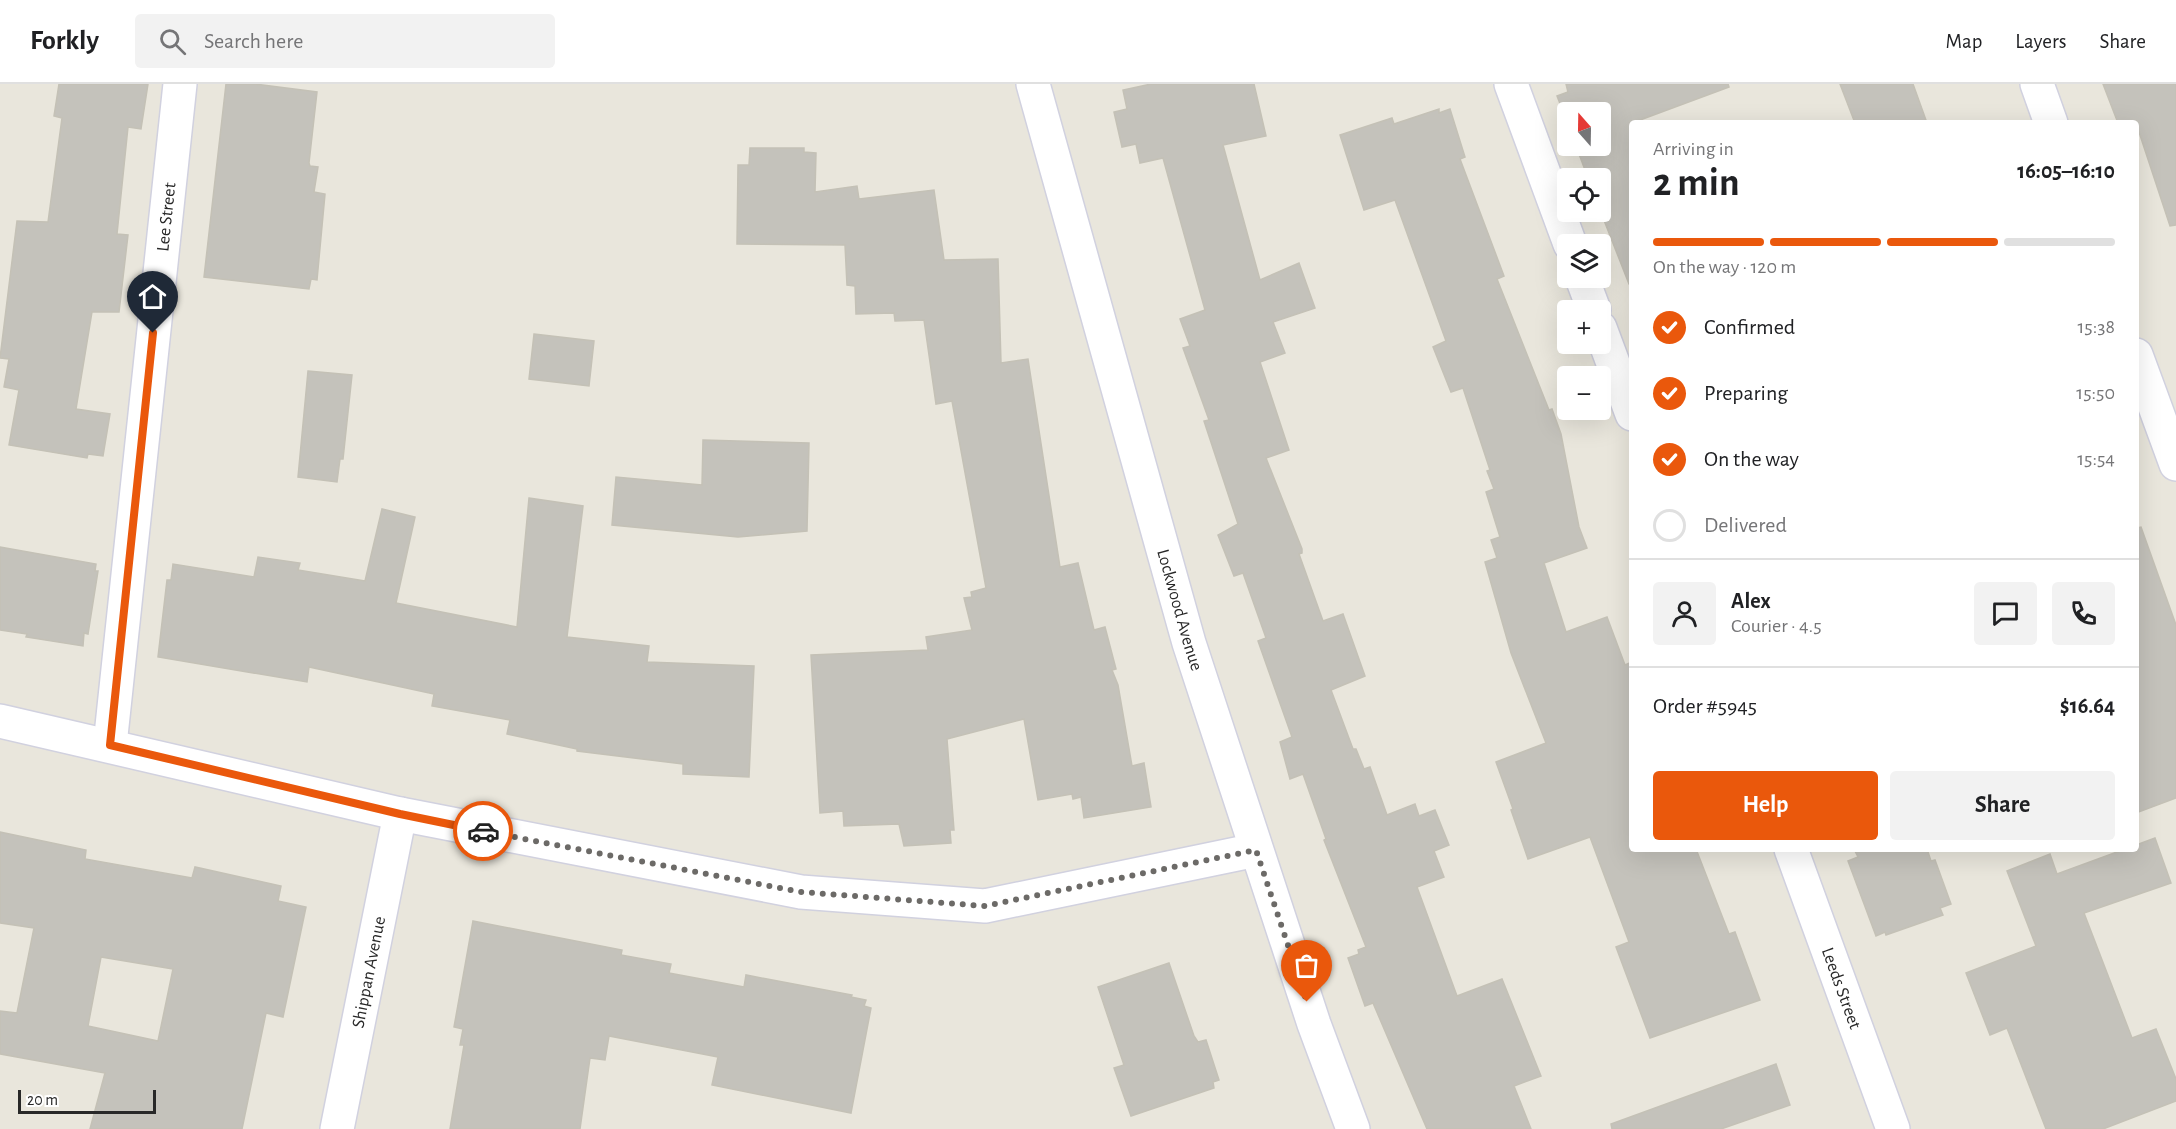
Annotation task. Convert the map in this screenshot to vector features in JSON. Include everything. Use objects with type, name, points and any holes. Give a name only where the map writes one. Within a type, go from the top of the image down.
[{"type":"street","name":"Lee Street","points":[[110,745],[180,84]]},
{"type":"street","name":"Lockwood Avenue","points":[[1033,84],[1190,643],[1314,1024],[1353,1129]]},
{"type":"street","points":[[1511,84],[1566,234]]},
{"type":"street","points":[[2037,84],[2050,120]]},
{"type":"street","points":[[1610,354],[1629,406]]},
{"type":"street","points":[[2139,363],[2176,464]]},
{"type":"street","points":[[0,721],[400,814],[801,892],[985,906],[1256,850]]},
{"type":"street","name":"Shippan Avenue","points":[[337,1129],[400,814]]},
{"type":"street","name":"Leeds Street","points":[[1792,852],[1893,1129]]},
{"type":"building","points":[[59,84],[148,84],[141,129],[128,127],[117,234],[128,235],[119,312],[92,312],[76,409],[110,414],[103,456],[88,454],[87,458],[9,445],[19,390],[4,387],[9,359],[0,358],[17,221],[48,222],[62,118],[54,116]]},
{"type":"building","points":[[226,84],[255,84],[317,92],[309,163],[310,166],[318,167],[314,192],[325,194],[317,280],[311,279],[309,289],[204,277]]},
{"type":"building","points":[[1151,84],[1254,84],[1266,136],[1223,145],[1260,280],[1299,263],[1315,308],[1273,322],[1285,353],[1260,362],[1289,450],[1266,458],[1302,549],[1302,553],[1299,554],[1323,621],[1343,614],[1365,676],[1331,690],[1353,749],[1356,749],[1364,769],[1370,767],[1387,815],[1415,804],[1419,816],[1435,810],[1449,845],[1434,851],[1444,877],[1417,887],[1457,996],[1502,979],[1541,1076],[1514,1086],[1531,1129],[1427,1129],[1373,1003],[1365,1006],[1348,958],[1359,954],[1358,950],[1366,947],[1324,840],[1326,839],[1303,774],[1290,779],[1280,742],[1292,737],[1258,641],[1266,638],[1243,573],[1234,576],[1218,535],[1238,524],[1204,421],[1209,420],[1183,348],[1190,346],[1180,319],[1205,310],[1163,158],[1140,163],[1136,144],[1122,147],[1114,112],[1127,109],[1123,90]]},
{"type":"building","points":[[1566,84],[1728,84],[1729,87],[1640,120],[1629,120],[1629,284],[1605,222],[1611,222],[1611,168],[1584,168],[1580,156],[1611,156],[1611,102],[1559,102],[1557,96],[1568,92]]},
{"type":"building","points":[[1840,84],[1913,84],[1926,120],[1854,120]]},
{"type":"building","points":[[2103,84],[2176,84],[2176,225],[2170,226],[2139,132],[2139,120],[2117,120]]},
{"type":"building","points":[[1439,109],[1439,113],[1450,109],[1465,157],[1460,159],[1504,276],[1497,279],[1549,410],[1552,409],[1561,434],[1579,527],[1587,548],[1544,563],[1566,632],[1607,617],[1625,665],[1629,663],[1629,852],[1697,852],[1729,934],[1735,932],[1760,1000],[1650,1038],[1616,947],[1629,942],[1590,837],[1528,859],[1496,762],[1546,743],[1511,653],[1485,562],[1497,558],[1491,540],[1500,537],[1486,492],[1494,489],[1487,471],[1490,470],[1463,388],[1451,392],[1433,347],[1446,341],[1395,200],[1364,210],[1340,135],[1392,118],[1394,124]]},
{"type":"building","points":[[750,148],[804,148],[804,152],[816,153],[815,192],[857,186],[859,199],[934,190],[944,260],[998,259],[1001,363],[1028,359],[1060,567],[1078,563],[1094,630],[1105,627],[1116,669],[1112,670],[1118,685],[1132,766],[1144,763],[1151,807],[1084,818],[1081,797],[1073,799],[1072,794],[1038,800],[1024,719],[947,739],[954,830],[950,830],[951,843],[904,846],[899,824],[844,826],[843,811],[820,813],[811,655],[928,650],[926,637],[972,630],[964,598],[972,597],[971,592],[986,588],[952,401],[936,404],[924,320],[895,321],[894,313],[856,314],[855,286],[847,285],[845,245],[737,244],[738,165],[749,165]]},
{"type":"building","points":[[534,334],[594,341],[589,386],[529,379]]},
{"type":"building","points":[[308,371],[352,375],[343,459],[340,459],[337,482],[298,477]]},
{"type":"building","points":[[703,440],[809,443],[807,531],[738,537],[612,525],[616,477],[702,485]]},
{"type":"building","points":[[529,498],[583,506],[567,637],[649,646],[647,662],[754,666],[749,777],[683,774],[683,764],[577,751],[577,749],[507,734],[510,720],[432,706],[434,694],[309,667],[307,682],[158,657],[167,580],[171,580],[173,564],[254,577],[258,557],[300,563],[298,570],[365,581],[382,509],[415,517],[396,603],[517,627]]},
{"type":"building","points":[[2139,527],[2141,527],[2176,625],[2176,798],[2139,812]]},
{"type":"building","points":[[0,547],[96,564],[95,571],[98,571],[88,634],[84,633],[83,646],[26,637],[27,634],[0,630]]},
{"type":"building","points":[[0,832],[86,850],[85,859],[192,878],[195,867],[281,886],[278,901],[306,907],[283,1017],[266,1013],[242,1129],[90,1129],[105,1073],[0,1054],[0,1011],[17,1013],[34,928],[0,923]],"holes":[[[101,957],[173,969],[158,1041],[88,1026]]]},
{"type":"building","points":[[2155,838],[2171,883],[2084,913],[2132,1038],[2156,1029],[2176,1079],[2176,1101],[2103,1129],[2046,1129],[2007,1028],[1990,1035],[1966,973],[2036,946],[2007,871],[2050,854],[2057,874],[2117,852],[2139,852],[2139,844]]},
{"type":"building","points":[[1856,852],[1928,852],[1931,861],[1935,860],[1951,904],[1940,908],[1943,915],[1886,935],[1885,932],[1876,936],[1848,861],[1858,857]]},
{"type":"building","points":[[473,921],[622,950],[621,955],[671,964],[669,973],[744,987],[746,975],[852,995],[851,997],[866,1000],[864,1006],[871,1008],[851,1113],[712,1085],[718,1057],[609,1036],[605,1060],[590,1058],[580,1129],[450,1129],[464,1045],[460,1045],[463,1029],[454,1027]]},
{"type":"building","points":[[1169,963],[1194,1036],[1198,1042],[1206,1040],[1219,1080],[1213,1082],[1214,1088],[1131,1116],[1114,1068],[1124,1065],[1098,987]]},
{"type":"building","points":[[1776,1064],[1790,1105],[1721,1129],[1612,1129],[1611,1124]]},
{"type":"way so far","points":[[483,831],[801,892],[985,906],[1256,850],[1307,1002]]},
{"type":"route","points":[[153,333],[110,745],[400,814],[483,831]]}]
